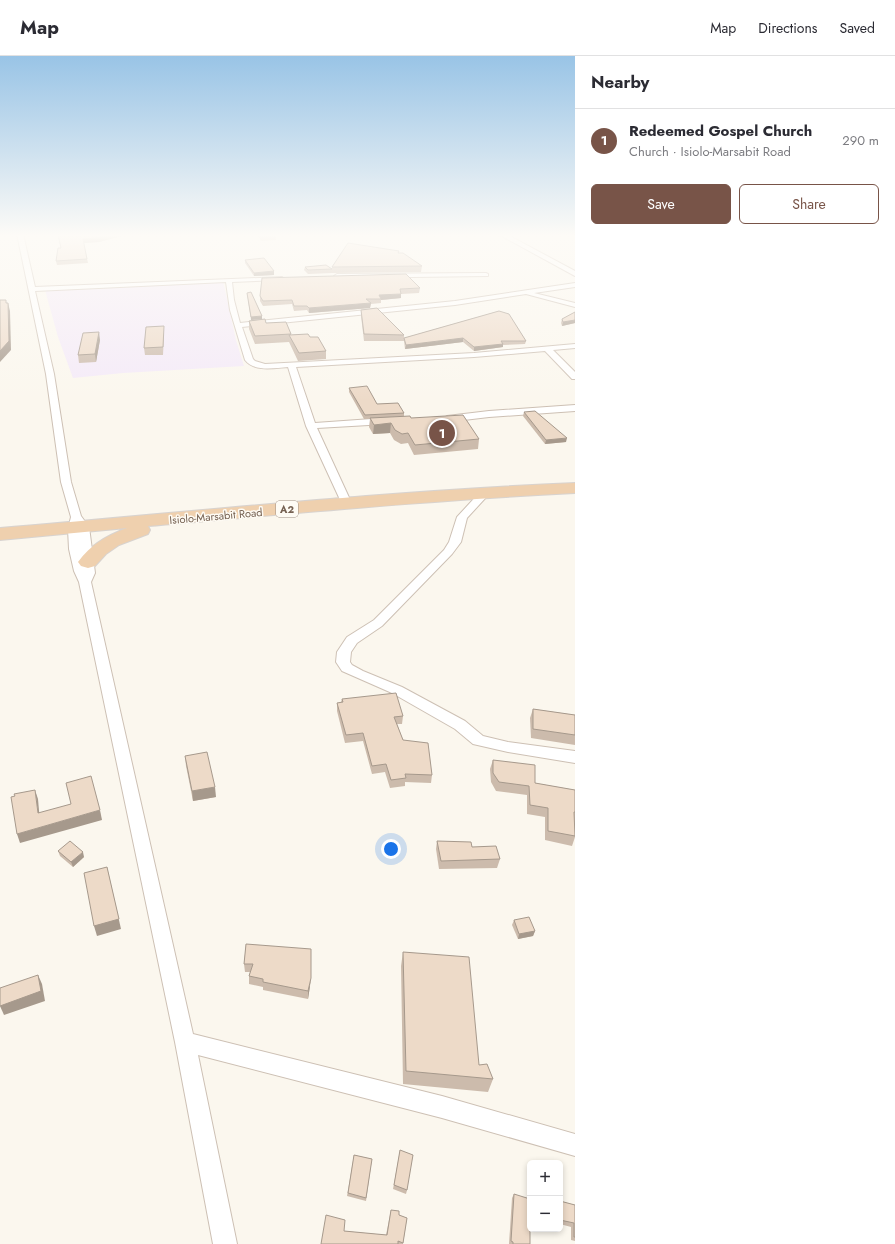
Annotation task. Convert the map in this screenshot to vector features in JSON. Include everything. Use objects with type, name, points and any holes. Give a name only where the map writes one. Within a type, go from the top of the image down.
[{"type":"highway","name":"Isiolo-Marsabit Road","points":[[0,534],[78,524],[176,519],[485,492],[575,488]]},
{"type":"highway","points":[[88,562],[100,549],[118,537],[176,519]]},
{"type":"street","points":[[31,289],[50,374],[66,482],[88,562],[89,573],[85,582]]},
{"type":"street","points":[[230,289],[238,325],[249,360],[252,363],[265,366],[575,346]]},
{"type":"street","points":[[238,325],[333,317],[455,303],[547,289]]},
{"type":"street","points":[[524,293],[575,305]]},
{"type":"street","points":[[547,349],[575,377]]},
{"type":"street","points":[[291,365],[312,426],[348,504]]},
{"type":"street","points":[[441,419],[575,408]]},
{"type":"street","points":[[312,426],[397,421]]},
{"type":"street","points":[[485,492],[462,517],[455,542],[448,552],[378,623],[352,640],[344,652],[343,662],[347,668],[358,674],[397,690],[460,725],[478,740],[508,747],[575,757]]},
{"type":"street","points":[[78,524],[81,574],[85,582],[185,1042],[225,1244]]},
{"type":"street","points":[[185,1042],[442,1107],[575,1145]]},
{"type":"shaded area","points":[[225,289],[236,340],[244,366],[123,373],[73,378],[58,337],[45,290]]},
{"type":"building","points":[[261,289],[400,289],[401,294],[379,295],[381,299],[366,299],[371,303],[309,308],[307,306],[294,306],[292,300],[263,301],[260,296]]},
{"type":"building","points":[[251,292],[262,316],[251,317],[247,293]]},
{"type":"building","points":[[0,300],[6,300],[6,303],[8,303],[9,341],[0,351]]},
{"type":"building","points":[[377,308],[404,335],[364,334],[361,310]]},
{"type":"building","points":[[499,311],[509,314],[526,341],[501,341],[503,344],[474,347],[463,338],[406,345],[404,338]]},
{"type":"building","points":[[575,312],[575,320],[563,322],[562,319]]},
{"type":"building","points":[[265,319],[266,323],[286,322],[291,334],[255,336],[249,321]]},
{"type":"building","points":[[164,326],[163,347],[144,348],[146,327]]},
{"type":"building","points":[[99,332],[95,354],[78,355],[83,333]]},
{"type":"building","points":[[308,334],[310,337],[318,337],[326,351],[299,353],[289,335]]},
{"type":"building","points":[[367,386],[377,404],[398,403],[404,413],[365,415],[349,388]]},
{"type":"building","points":[[535,411],[567,438],[546,440],[524,412]]},
{"type":"building","points":[[463,415],[479,439],[415,445],[408,433],[402,434],[395,430],[391,423],[374,425],[370,418],[410,416],[411,418]]},
{"type":"building","points":[[396,693],[403,716],[394,717],[403,740],[428,743],[432,775],[405,774],[406,778],[391,780],[386,764],[372,766],[363,733],[346,735],[337,703],[343,702],[342,699]]},
{"type":"building","points":[[533,709],[575,715],[575,735],[533,729]]},
{"type":"building","points":[[207,752],[215,787],[192,791],[185,756]]},
{"type":"building","points":[[493,760],[535,765],[535,783],[575,790],[575,836],[548,831],[548,808],[530,805],[529,786],[499,782],[493,773]]},
{"type":"building","points":[[91,776],[100,810],[17,834],[11,797],[15,796],[14,794],[35,790],[38,813],[71,804],[66,783]]},
{"type":"building","points":[[70,841],[83,852],[71,862],[58,851]]},
{"type":"building","points":[[437,841],[471,842],[472,847],[496,846],[500,859],[441,861]]},
{"type":"building","points":[[107,867],[119,919],[94,926],[84,873]]},
{"type":"building","points":[[529,917],[535,931],[519,934],[514,920]]},
{"type":"building","points":[[246,944],[311,949],[311,978],[308,991],[263,982],[263,979],[249,976],[253,964],[244,964]]},
{"type":"building","points":[[403,952],[469,957],[479,1065],[487,1064],[493,1079],[406,1071]]},
{"type":"building","points":[[38,975],[41,991],[0,1006],[0,988]]},
{"type":"building","points":[[400,1150],[413,1155],[407,1190],[394,1185]]},
{"type":"building","points":[[354,1155],[372,1159],[366,1198],[348,1193]]},
{"type":"building","points":[[514,1194],[527,1198],[527,1232],[530,1232],[530,1244],[513,1244],[511,1241]]},
{"type":"building","points":[[563,1202],[575,1205],[575,1237],[574,1223],[563,1221]]},
{"type":"building","points":[[391,1210],[399,1211],[399,1215],[407,1218],[403,1243],[398,1241],[398,1244],[321,1244],[326,1215],[345,1220],[344,1231],[387,1235]]},
{"type":"place","name":"Redeemed Gospel Church","points":[[442,433]]}]
